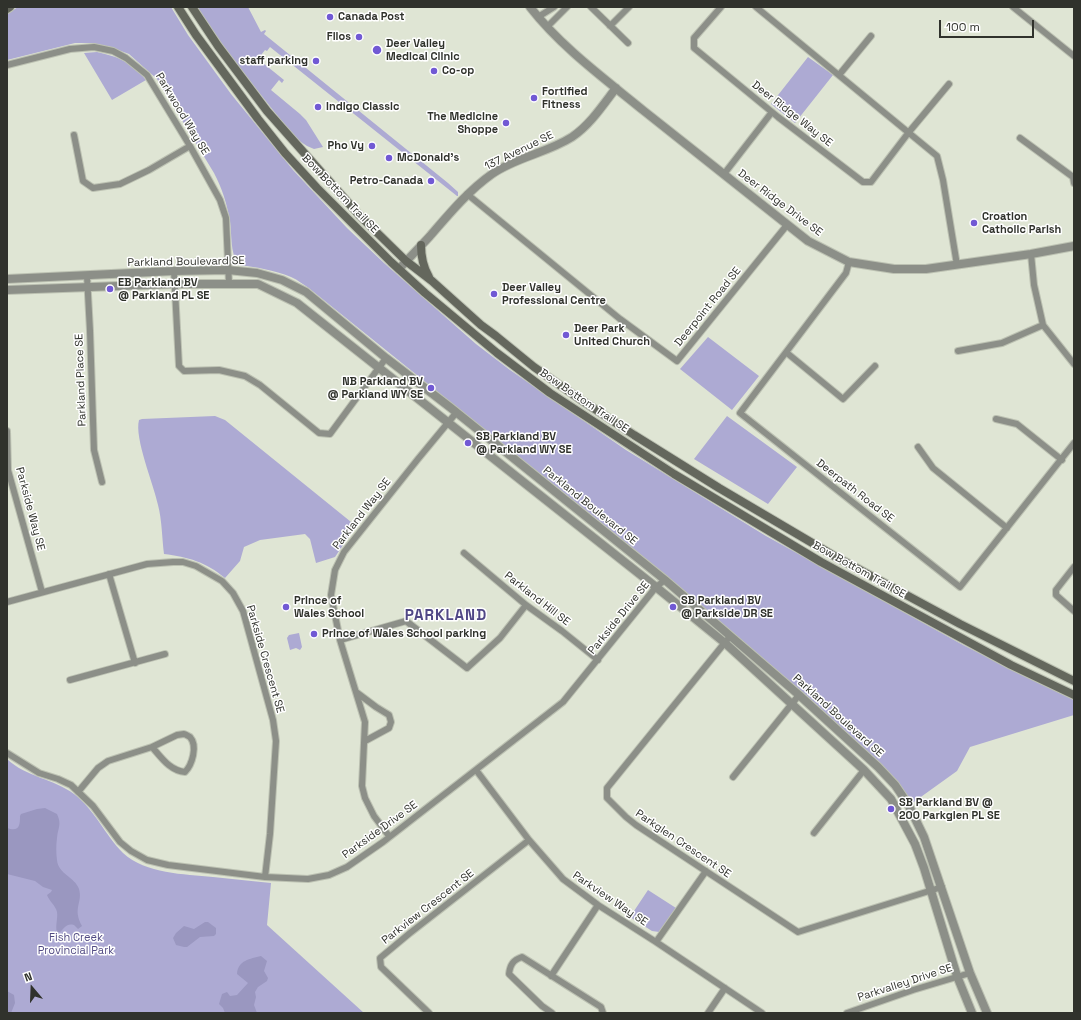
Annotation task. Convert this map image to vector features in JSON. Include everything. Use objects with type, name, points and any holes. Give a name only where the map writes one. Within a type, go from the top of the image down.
[{"type":"main road","name":"Bow Bottom Trail SE","points":[[178,7],[196,35],[285,153],[317,188],[399,269],[462,325],[550,393],[674,474],[821,562],[1011,665],[1074,695]]},
{"type":"main road","name":"Bow Bottom Trail SE","points":[[192,7],[218,46],[267,111],[360,216],[406,260],[481,325],[534,367],[588,404],[719,488],[836,557],[960,624],[1074,681]]},
{"type":"main road","points":[[421,245],[421,258],[423,266],[432,281]]},
{"type":"street","name":"Deer Ridge Drive SE","points":[[530,7],[574,53],[787,225],[808,241],[849,262],[894,269],[926,269],[1031,254],[1074,246]]},
{"type":"street","points":[[538,17],[554,7]]},
{"type":"street","points":[[548,27],[567,7]]},
{"type":"street","points":[[590,7],[628,43]]},
{"type":"street","points":[[610,26],[629,7]]},
{"type":"street","name":"Deer Ridge Way SE","points":[[721,7],[694,38],[694,48],[772,112],[863,182],[871,182],[909,132]]},
{"type":"street","points":[[756,7],[937,156],[943,180],[957,265]]},
{"type":"street","points":[[1013,7],[1074,56]]},
{"type":"street","points":[[839,76],[871,36]]},
{"type":"street","name":"Parkwood Way SE","points":[[7,64],[70,49],[94,47],[113,52],[126,58],[147,75],[190,146],[220,200],[226,218],[229,284]]},
{"type":"street","points":[[909,132],[949,84]]},
{"type":"street","name":"137 Avenue SE","points":[[399,269],[467,194],[494,173],[572,137],[588,123],[616,88]]},
{"type":"street","points":[[724,174],[772,112]]},
{"type":"street","points":[[74,135],[84,181],[93,188],[120,184],[149,170],[190,146]]},
{"type":"street","points":[[1020,138],[1073,177],[1074,183]]},
{"type":"street","name":"Deerpoint Road SE","points":[[467,194],[620,319],[677,361],[787,225]]},
{"type":"street","points":[[1031,254],[1034,286],[1043,325],[1074,364]]},
{"type":"street","name":"Deerpath Road SE","points":[[849,262],[846,273],[787,353],[740,413],[960,587],[1074,443]]},
{"type":"street","name":"Parkland Boulevard SE","points":[[7,279],[228,270],[257,273],[282,280],[306,292],[386,358],[665,580],[799,696],[878,767],[895,786],[908,804],[918,824],[930,852],[970,973],[987,1013]]},
{"type":"street","points":[[174,271],[178,366],[184,371],[219,370],[245,376],[260,385],[319,433],[330,434],[386,358]]},
{"type":"street","name":"Parkland Place SE","points":[[86,276],[90,331],[94,450],[102,482]]},
{"type":"street","name":"Parkland Boulevard SE","points":[[7,290],[174,284],[258,284],[298,302],[656,587],[724,643],[864,770],[891,800],[915,844],[957,976],[972,1013]]},
{"type":"street","points":[[958,351],[1002,343],[1043,325]]},
{"type":"street","points":[[787,353],[843,399],[876,366]]},
{"type":"street","name":"Parkland Way SE","points":[[389,836],[374,816],[365,798],[362,786],[365,722],[340,640],[331,595],[335,570],[351,542],[456,413]]},
{"type":"street","points":[[996,419],[1017,424],[1062,460]]},
{"type":"street","name":"Parkside Way SE","points":[[7,430],[8,470],[42,592]]},
{"type":"street","points":[[918,447],[933,468],[1007,528]]},
{"type":"street","name":"Parkland Hill SE","points":[[464,553],[598,660]]},
{"type":"street","name":"Parkside Crescent SE","points":[[7,602],[147,564],[163,562],[183,562],[207,571],[222,581],[233,593],[243,611],[273,720],[276,741],[270,834],[265,877]]},
{"type":"street","points":[[1074,567],[1056,590],[1056,595],[1074,611]]},
{"type":"street","points":[[109,574],[135,663]]},
{"type":"street","name":"Parkside Drive SE","points":[[7,753],[39,773],[71,785],[93,806],[120,842],[131,851],[147,860],[168,865],[265,877],[308,879],[329,875],[347,867],[389,836],[563,702],[656,587],[665,580]]},
{"type":"street","points":[[340,640],[406,621],[468,668],[500,638],[526,604]]},
{"type":"street","name":"Parkglen Crescent SE","points":[[730,636],[607,788],[607,798],[626,817],[706,872],[798,932],[942,887]]},
{"type":"street","points":[[70,680],[165,654]]},
{"type":"street","points":[[356,692],[376,707],[390,715],[391,722],[389,728],[365,741]]},
{"type":"street","points":[[733,777],[799,696]]},
{"type":"street","points":[[78,792],[98,768],[108,761],[152,747],[177,735],[184,734],[190,737],[193,743],[193,759],[190,767],[185,772],[178,772],[171,767],[152,747]]},
{"type":"street","name":"Parkview Way SE","points":[[476,770],[529,840],[562,879],[598,905],[762,1013]]},
{"type":"street","points":[[814,833],[864,770]]},
{"type":"street","name":"Parkview Crescent SE","points":[[429,1013],[380,967],[380,958],[529,840]]},
{"type":"street","points":[[656,942],[706,872]]},
{"type":"street","points":[[551,976],[598,905]]},
{"type":"street","points":[[552,1013],[542,1006],[509,974],[510,966],[516,959],[522,957],[601,1008],[603,1013]]},
{"type":"street","name":"Parkvalley Drive SE","points":[[847,1013],[970,973]]},
{"type":"street","points":[[708,1013],[725,988]]},
{"type":"green space","points":[[18,7],[171,7],[188,35],[231,94],[293,170],[347,228],[384,263],[476,344],[510,370],[626,450],[766,536],[963,645],[1074,700],[1074,715],[970,747],[957,771],[911,804],[881,768],[817,705],[674,582],[310,289],[291,277],[278,272],[238,265],[232,249],[230,221],[227,208],[222,190],[214,173],[157,79],[129,54],[110,47],[92,43],[75,43],[7,60],[7,14]]},
{"type":"green space","points":[[196,7],[248,7],[261,32],[265,30],[266,31],[264,34],[448,183],[458,192],[458,196],[270,47],[267,51],[265,50],[258,59],[284,80],[282,83],[279,80],[271,90],[306,120],[323,147],[314,149],[298,140],[230,56]]},
{"type":"green space","points":[[97,52],[124,61],[136,69],[146,80],[112,100],[84,53]]},
{"type":"green space","points":[[808,57],[833,75],[795,123],[771,104]]},
{"type":"green space","points":[[708,337],[759,376],[732,410],[680,369]]},
{"type":"green space","points":[[215,416],[225,420],[356,526],[335,557],[316,563],[310,539],[305,534],[260,540],[244,547],[240,561],[225,578],[204,564],[181,557],[164,554],[161,523],[156,496],[139,438],[139,420]]},
{"type":"green space","points":[[727,416],[797,467],[768,504],[694,459]]},
{"type":"green space","points":[[299,633],[302,647],[300,650],[296,648],[290,650],[287,638],[289,635]]},
{"type":"green space","name":"Fish Creek Provincial Park","points":[[7,759],[23,770],[58,785],[74,794],[88,807],[123,853],[132,860],[154,869],[178,874],[271,883],[267,925],[364,1013],[7,1013]]},
{"type":"green space","points":[[648,890],[676,908],[659,932],[652,931],[630,917]]},
{"type":"shaded area","points":[[45,808],[57,814],[59,821],[56,846],[58,865],[63,872],[74,881],[79,889],[80,898],[78,915],[82,926],[78,929],[74,925],[69,925],[60,932],[57,932],[57,912],[47,895],[52,890],[43,887],[35,881],[7,874],[7,828],[16,829],[18,827],[21,814]]},
{"type":"shaded area","points":[[205,922],[208,922],[216,928],[216,934],[214,936],[200,937],[187,947],[176,945],[173,938],[184,926],[194,929]]},
{"type":"shaded area","points":[[261,956],[267,961],[264,971],[268,978],[267,981],[258,987],[255,992],[256,997],[254,1005],[257,1013],[225,1013],[219,1004],[222,994],[227,992],[230,996],[237,995],[248,983],[237,974],[238,969],[245,961]]},
{"type":"shaded area","points":[[7,991],[14,995],[15,1003],[11,1013],[7,1013]]},
{"type":"place","name":"Canada Post","points":[[330,17]]},
{"type":"place","name":"Filos","points":[[359,37]]},
{"type":"place","name":"Deer Valley Medical Clinic","points":[[377,50]]},
{"type":"place","name":"staff parking","points":[[316,61]]},
{"type":"place","name":"Co-op","points":[[434,71]]},
{"type":"place","name":"Fortified Fitness","points":[[534,98]]},
{"type":"place","name":"Indigo Classic","points":[[318,107]]},
{"type":"place","name":"The Medicine Shoppe","points":[[506,123]]},
{"type":"place","name":"Pho Vy","points":[[372,146]]},
{"type":"place","name":"McDonald's","points":[[389,158]]},
{"type":"place","name":"Petro-Canada","points":[[431,181]]},
{"type":"place","name":"Croation Catholic Parish","points":[[974,223]]},
{"type":"place","name":"EB Parkland BV @ Parkland PL SE","points":[[110,289]]},
{"type":"place","name":"Deer Valley Professional Centre","points":[[494,294]]},
{"type":"place","name":"Deer Park United Church","points":[[566,335]]},
{"type":"place","name":"NB Parkland BV @ Parkland WY SE","points":[[431,388]]},
{"type":"place","name":"SB Parkland BV @ Parkland WY SE","points":[[468,443]]},
{"type":"place","name":"Prince of Wales School","points":[[286,607]]},
{"type":"place","name":"SB Parkland BV @ Parkside DR SE","points":[[673,607]]},
{"type":"place","name":"Prince of Wales School parking","points":[[314,634]]},
{"type":"place","name":"SB Parkland BV @ 200 Parkglen PL SE","points":[[891,809]]},
{"type":"district","name":"PARKLAND","points":[[446,616]]}]
